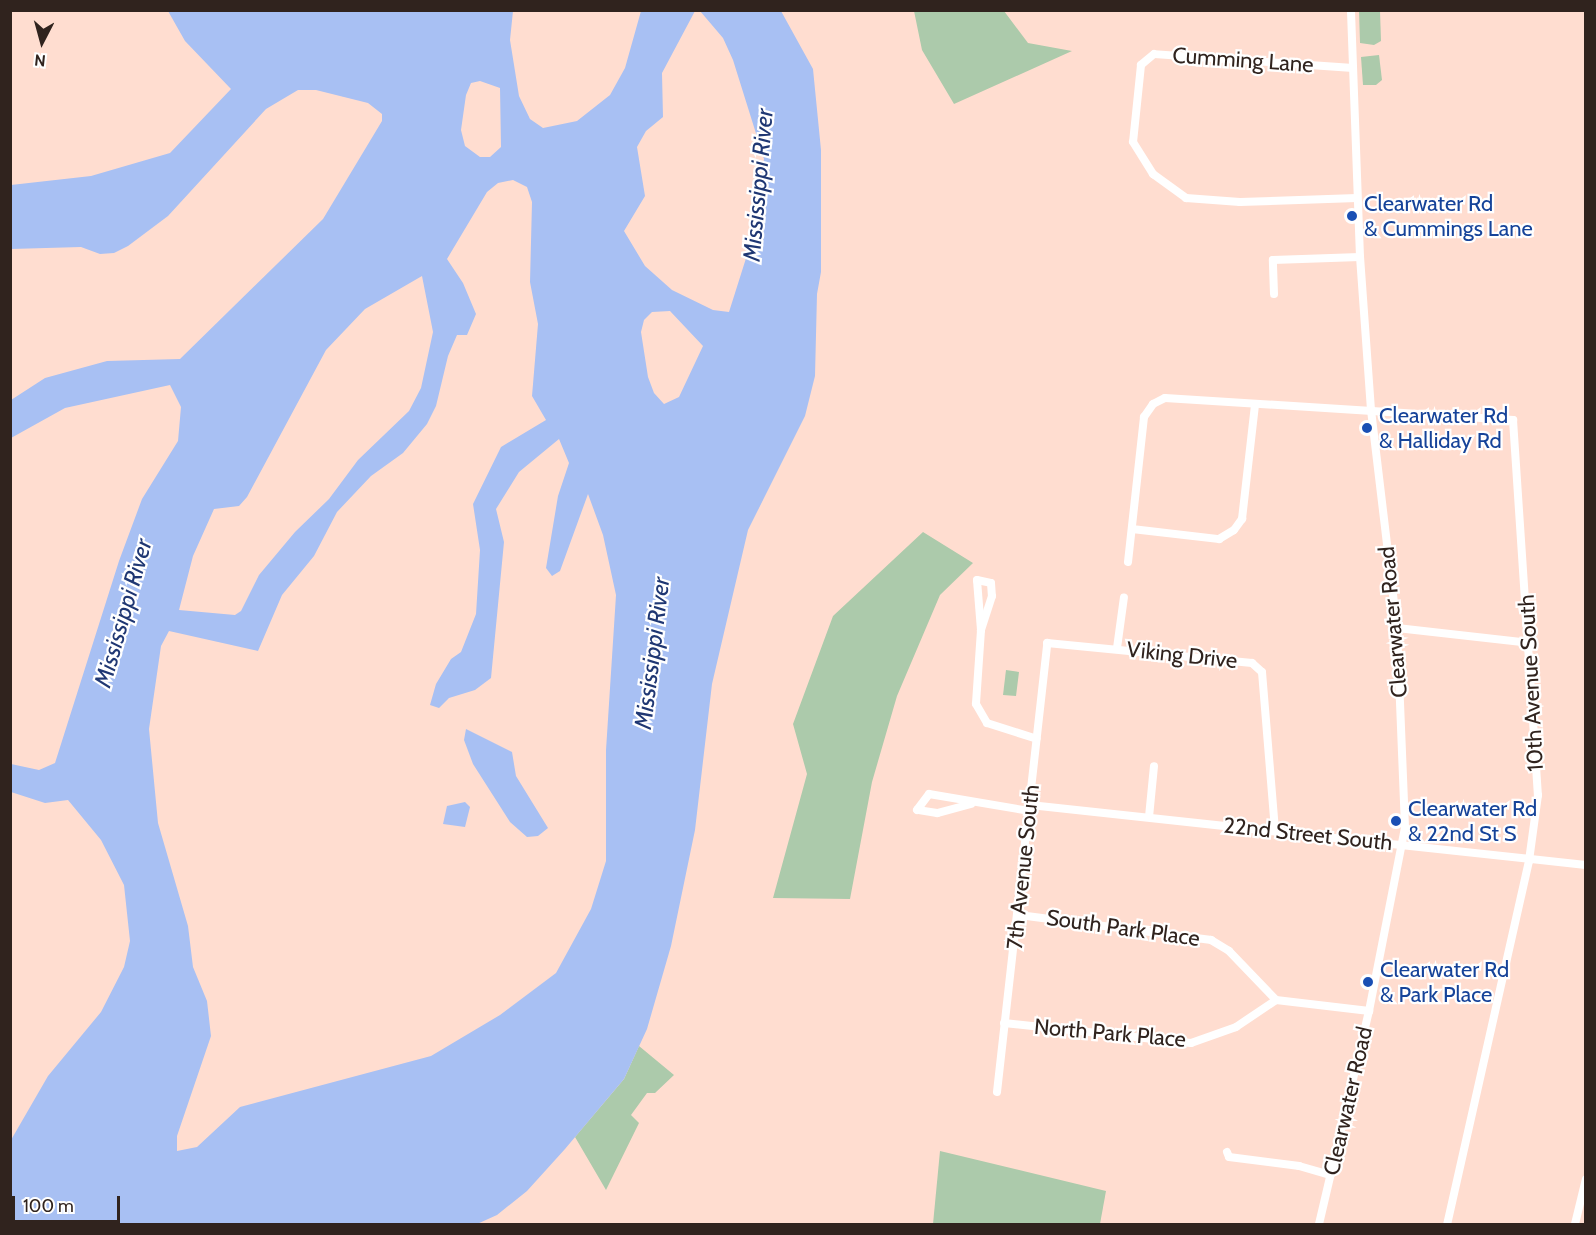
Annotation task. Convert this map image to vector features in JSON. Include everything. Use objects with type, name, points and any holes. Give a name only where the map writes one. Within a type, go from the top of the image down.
[{"type":"street","name":"Clearwater Road","points":[[1319,1224],[1369,1011],[1403,844],[1405,802],[1397,628],[1371,410],[1360,257],[1351,10]]},
{"type":"street","name":"Cumming Lane","points":[[1353,68],[1154,54],[1141,65],[1134,142],[1153,174],[1186,198],[1240,202],[1357,198]]},
{"type":"street","points":[[1275,294],[1273,260],[1360,257]]},
{"type":"street","points":[[1128,562],[1144,417],[1153,404],[1165,398],[1371,410]]},
{"type":"street","points":[[1132,530],[1220,539],[1234,530],[1242,519],[1255,405]]},
{"type":"street","name":"10th Avenue South","points":[[1371,410],[1513,420],[1530,643],[1538,795],[1529,861],[1447,1224]]},
{"type":"street","points":[[981,630],[992,596],[991,583],[977,580],[981,630],[976,704],[987,723],[1037,739]]},
{"type":"street","points":[[1117,648],[1124,597]]},
{"type":"street","points":[[1397,628],[1530,643]]},
{"type":"street","name":"Viking Drive","points":[[1047,643],[1117,648],[1252,663],[1262,672],[1275,830]]},
{"type":"street","name":"7th Avenue South","points":[[997,1092],[1019,915],[1047,643]]},
{"type":"street","points":[[1149,817],[1154,766]]},
{"type":"street","name":"22nd Street South","points":[[971,804],[937,813],[917,810],[929,794],[971,804],[1149,817],[1403,844],[1529,861],[1586,865]]},
{"type":"street","name":"South Park Place","points":[[1019,915],[1211,940],[1229,951],[1276,1000]]},
{"type":"street","points":[[1276,1000],[1369,1011]]},
{"type":"street","name":"North Park Place","points":[[1004,1023],[1191,1042],[1229,1030],[1276,1000]]},
{"type":"street","points":[[1227,1152],[1229,1157],[1299,1166],[1330,1175]]},
{"type":"street","points":[[1575,1224],[1585,1179]]},
{"type":"green space","points":[[914,11],[1004,11],[1028,43],[1072,51],[954,104],[922,50]]},
{"type":"green space","points":[[1359,11],[1380,11],[1381,41],[1374,45],[1360,43]]},
{"type":"green space","points":[[1379,55],[1382,80],[1376,85],[1363,85],[1361,57]]},
{"type":"green space","points":[[923,532],[973,563],[940,595],[897,696],[872,782],[850,899],[773,898],[807,774],[793,724],[833,616]]},
{"type":"green space","points":[[1006,670],[1019,672],[1016,696],[1003,695]]},
{"type":"green space","points":[[639,1046],[674,1075],[655,1093],[647,1093],[631,1115],[639,1123],[606,1190],[575,1137],[624,1079]]},
{"type":"green space","points":[[940,1151],[1106,1191],[1100,1224],[933,1224]]},
{"type":"water","name":"Mississippi River","points":[[168,11],[513,11],[510,40],[519,96],[530,119],[543,128],[577,121],[610,95],[625,68],[641,11],[695,11],[662,73],[663,117],[646,131],[637,147],[645,196],[624,231],[645,266],[672,290],[713,310],[729,312],[754,233],[764,159],[733,60],[723,38],[700,11],[781,11],[813,69],[821,150],[821,272],[817,294],[815,376],[805,416],[748,530],[712,684],[695,830],[671,946],[647,1029],[624,1079],[565,1149],[527,1191],[497,1215],[477,1224],[11,1224],[11,1140],[48,1076],[101,1012],[124,967],[130,941],[124,885],[101,840],[68,800],[45,803],[11,792],[11,764],[39,770],[55,763],[119,561],[142,499],[178,441],[181,407],[170,385],[65,408],[11,438],[11,400],[45,378],[107,361],[180,359],[323,219],[382,121],[382,114],[368,103],[316,90],[298,90],[266,109],[168,216],[128,246],[114,253],[100,254],[81,247],[11,249],[11,185],[91,176],[170,153],[231,89],[185,41]],"holes":[[[480,81],[500,88],[501,147],[490,157],[480,157],[465,146],[461,130],[466,95],[471,83]],[[513,180],[527,187],[532,202],[530,282],[538,324],[532,396],[546,420],[501,447],[473,504],[480,550],[476,614],[461,652],[451,659],[436,684],[430,705],[439,708],[449,698],[475,690],[491,678],[504,542],[496,509],[519,472],[559,439],[569,463],[558,496],[546,568],[552,576],[560,571],[588,494],[603,535],[616,595],[606,750],[606,861],[591,909],[556,973],[500,1015],[431,1056],[240,1107],[197,1147],[177,1151],[177,1136],[211,1036],[207,1001],[193,967],[188,926],[158,823],[149,729],[161,646],[169,631],[258,651],[282,595],[314,556],[337,512],[371,476],[403,453],[427,424],[436,406],[448,356],[457,335],[467,335],[476,314],[463,283],[447,259],[487,192],[498,183]],[[422,276],[433,332],[421,388],[409,411],[358,460],[329,499],[295,532],[259,575],[241,611],[235,615],[179,610],[193,556],[214,509],[239,506],[247,497],[326,350],[365,309]],[[670,311],[703,346],[679,397],[664,404],[654,393],[648,377],[641,332],[644,320],[652,312]]]},
{"type":"water","points":[[466,729],[512,752],[516,776],[548,828],[538,836],[527,837],[510,822],[473,764],[464,740]]},
{"type":"water","points":[[465,802],[470,807],[465,827],[443,824],[447,806]]},
{"type":"place","name":"Clearwater Rd & Cummings Lane","points":[[1352,216]]},
{"type":"place","name":"Clearwater Rd & Halliday Rd","points":[[1367,428]]},
{"type":"place","name":"Clearwater Rd & 22nd St S","points":[[1396,821]]},
{"type":"place","name":"Clearwater Rd & Park Place","points":[[1368,982]]}]
